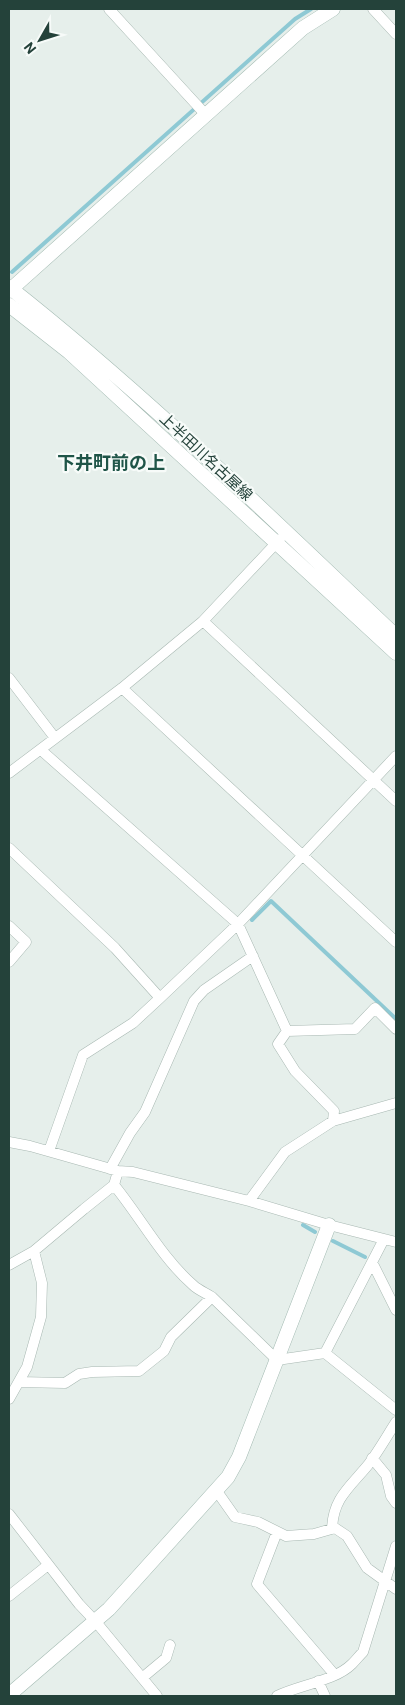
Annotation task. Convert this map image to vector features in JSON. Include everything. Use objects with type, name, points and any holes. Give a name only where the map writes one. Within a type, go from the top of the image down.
[{"type":"main road","points":[[9,289],[201,110],[303,28],[333,9]]},
{"type":"main road","name":"上半田川名古屋線","points":[[9,289],[99,360],[181,433],[396,636]]},
{"type":"main road","name":"上半田川名古屋線","points":[[9,305],[69,352],[396,652]]},
{"type":"main road","points":[[9,1695],[96,1622],[228,1477],[239,1457],[329,1226]]},
{"type":"street","points":[[109,9],[201,110]]},
{"type":"street","points":[[373,9],[396,34]]},
{"type":"street","points":[[9,773],[122,688],[203,621],[286,532]]},
{"type":"street","points":[[203,621],[396,801]]},
{"type":"street","points":[[9,678],[55,738]]},
{"type":"street","points":[[122,688],[396,942]]},
{"type":"street","points":[[41,750],[238,924],[287,1031]]},
{"type":"street","points":[[49,1151],[83,1055],[133,1022],[238,924],[396,756]]},
{"type":"street","points":[[9,848],[114,948],[160,998]]},
{"type":"street","points":[[9,926],[26,942],[9,962]]},
{"type":"street","points":[[253,956],[204,990],[194,1001],[145,1112],[130,1133],[114,1170],[114,1185],[171,1262],[194,1286],[212,1296],[276,1360],[325,1352],[396,1410]]},
{"type":"street","points":[[287,1031],[355,1029],[375,1008],[396,1029]]},
{"type":"street","points":[[287,1031],[278,1044],[295,1071],[334,1111],[333,1121]]},
{"type":"street","points":[[248,1201],[285,1152],[333,1121],[396,1103]]},
{"type":"street","points":[[9,1142],[49,1151],[114,1170],[133,1172],[248,1201],[329,1226],[396,1242]]},
{"type":"street","points":[[9,1265],[34,1252],[114,1185]]},
{"type":"street","points":[[325,1352],[384,1239]]},
{"type":"street","points":[[9,1399],[27,1367],[41,1317],[42,1284],[34,1252]]},
{"type":"street","points":[[372,1262],[396,1310]]},
{"type":"street","points":[[19,1382],[65,1383],[78,1374],[139,1371],[164,1351],[171,1337],[212,1296]]},
{"type":"street","points":[[332,1529],[332,1517],[336,1505],[372,1458],[396,1422]]},
{"type":"street","points":[[372,1458],[386,1475],[391,1496],[396,1503]]},
{"type":"street","points":[[216,1490],[235,1517],[258,1522],[286,1536],[314,1534],[335,1528],[346,1536],[367,1568],[396,1589]]},
{"type":"street","points":[[9,1514],[79,1604],[157,1696]]},
{"type":"street","points":[[277,1532],[257,1584],[334,1674]]},
{"type":"street","points":[[277,1696],[334,1674],[351,1665],[362,1652],[396,1546]]},
{"type":"street","points":[[9,1596],[48,1565]]},
{"type":"street","points":[[142,1678],[166,1658],[170,1644]]},
{"type":"street","points":[[318,1681],[325,1696]]},
{"type":"waterway","points":[[12,272],[295,19],[311,9]]},
{"type":"waterway","points":[[252,920],[271,901],[396,1019]]},
{"type":"waterway","points":[[303,1225],[315,1232]]},
{"type":"waterway","points":[[333,1241],[365,1257]]},
{"type":"district","name":"下井町前の上","points":[[111,463]]}]
